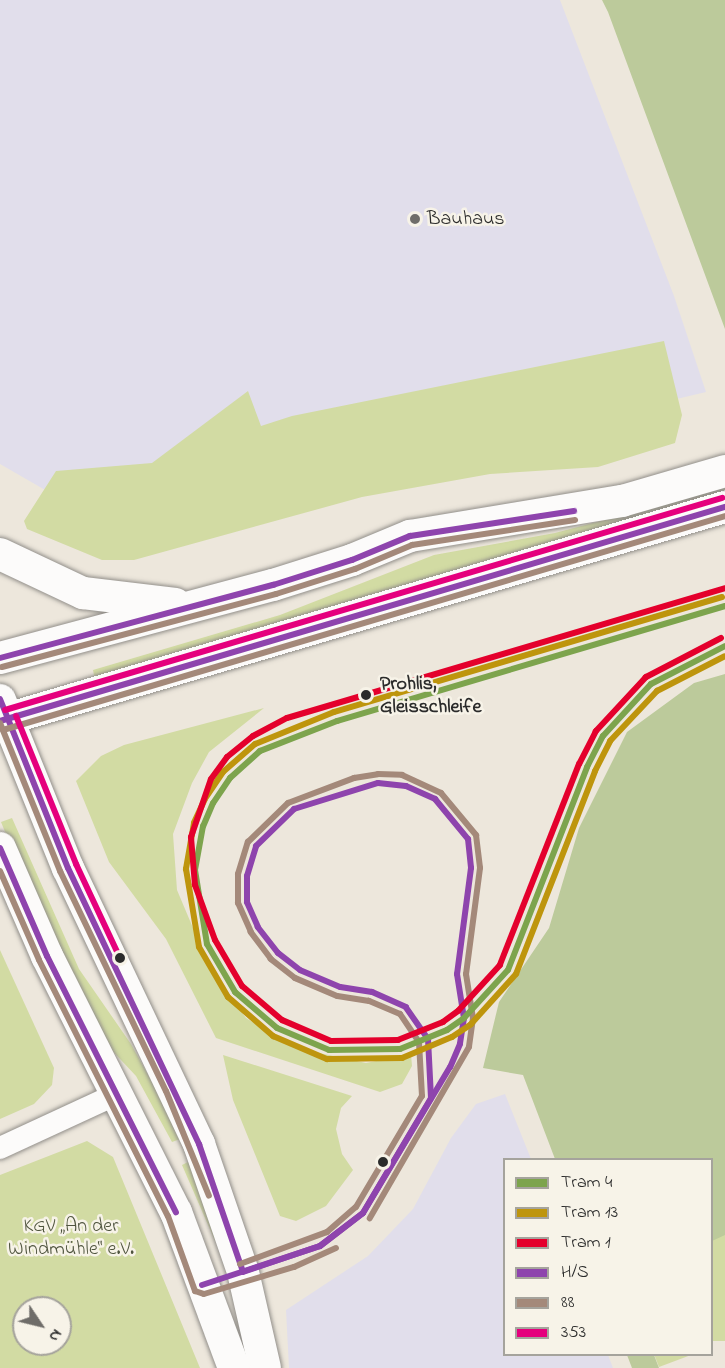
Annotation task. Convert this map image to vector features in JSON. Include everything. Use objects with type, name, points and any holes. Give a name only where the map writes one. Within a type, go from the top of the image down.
[{"type":"main road","points":[[0,658],[341,564],[410,536],[622,501],[725,471]]},
{"type":"main road","points":[[265,1368],[243,1272],[199,1144],[68,868],[3,713],[725,507]]},
{"type":"main road","points":[[0,554],[83,593],[188,606]]},
{"type":"main road","points":[[0,848],[47,956],[176,1212],[234,1368]]},
{"type":"street","points":[[0,1148],[117,1094]]},
{"type":"shaded area","points":[[0,0],[560,0],[674,296],[706,392],[259,498],[106,525],[0,464]]},
{"type":"shaded area","points":[[505,1094],[531,1158],[503,1158],[503,1356],[608,1356],[613,1368],[289,1368],[286,1310],[368,1256],[413,1209],[451,1138],[476,1104]]},
{"type":"green space","points":[[602,0],[725,0],[725,329],[608,12]]},
{"type":"green space","points":[[664,341],[682,415],[675,443],[598,467],[490,474],[362,497],[134,560],[102,560],[27,529],[24,521],[56,471],[152,463],[248,391],[261,426],[292,416]]},
{"type":"green space","points":[[725,488],[725,495],[95,680],[93,670],[280,615],[434,555],[555,533]]},
{"type":"green space","points":[[725,674],[725,1235],[713,1241],[713,1158],[555,1158],[523,1075],[483,1068],[499,1002],[549,928],[579,828],[627,732],[694,683]]},
{"type":"green space","points":[[264,708],[209,752],[192,783],[173,834],[177,890],[212,973],[246,1018],[285,1042],[319,1053],[366,1063],[411,1054],[412,1066],[402,1084],[380,1092],[216,1038],[166,939],[109,862],[76,781],[101,756],[124,745]]},
{"type":"green space","points":[[12,818],[79,969],[131,1044],[183,1138],[172,1142],[136,1076],[105,1043],[29,890],[1,822]]},
{"type":"green space","points":[[0,950],[54,1068],[52,1085],[34,1104],[0,1119]]},
{"type":"green space","points":[[223,1055],[352,1096],[341,1108],[336,1129],[342,1154],[353,1170],[326,1206],[296,1221],[280,1216],[233,1100]]},
{"type":"green space","name":"KGV „An der Windmühle“ e.V.","points":[[87,1141],[113,1157],[200,1368],[0,1368],[0,1175]]},
{"type":"green space","points":[[192,1160],[221,1239],[215,1241],[182,1165]]},
{"type":"green space","points":[[713,1235],[725,1235],[725,1341],[713,1341]]},
{"type":"green space","points":[[627,1356],[654,1356],[659,1368],[632,1368]]},
{"type":"green space","points":[[655,1356],[688,1356],[659,1367]]},
{"type":"tram line","name":"1","points":[[721,638],[646,677],[596,731],[579,764],[500,965],[458,1011],[443,1022],[398,1040],[331,1041],[282,1020],[242,986],[215,940],[195,885],[191,837],[211,779],[227,757],[253,736],[287,718],[725,588]]},
{"type":"tram line","name":"13","points":[[722,597],[334,712],[255,744],[223,772],[205,799],[194,823],[186,869],[199,947],[228,997],[273,1036],[327,1059],[402,1058],[452,1037],[471,1024],[516,974],[595,771],[610,741],[657,691],[725,656]]},
{"type":"tram line","name":"4","points":[[725,606],[337,721],[260,751],[230,778],[213,803],[203,826],[195,870],[207,944],[235,992],[277,1028],[329,1050],[400,1049],[447,1030],[464,1018],[508,970],[587,767],[603,736],[651,684],[725,646]]},
{"type":"transit line","name":"353","points":[[5,710],[722,498]]},
{"type":"transit line","name":"H/S","points":[[0,721],[725,507]]},
{"type":"transit line","name":"H/S","points":[[0,658],[273,585],[352,560],[410,536],[574,511]]},
{"type":"transit line","name":"88","points":[[3,730],[725,516]]},
{"type":"transit line","name":"88","points":[[2,667],[276,594],[355,569],[412,545],[575,520]]},
{"type":"transit line","name":"H/S","points":[[0,699],[68,868],[199,1144],[243,1272]]},
{"type":"transit line","name":"353","points":[[16,716],[76,864],[120,958]]},
{"type":"transit line","name":"88","points":[[0,723],[60,871],[166,1091],[209,1196]]},
{"type":"transit line","name":"88","points":[[240,1264],[327,1232],[356,1207],[422,1096],[419,1042],[400,1014],[369,1001],[337,996],[295,978],[271,959],[251,932],[238,903],[238,874],[248,842],[288,803],[354,778],[378,774],[402,775],[441,793],[476,835],[480,868],[466,974],[473,1018],[469,1047],[370,1218]]},
{"type":"transit line","name":"H/S","points":[[378,783],[406,786],[435,799],[468,839],[471,868],[457,974],[464,1018],[460,1044],[450,1067],[363,1213],[431,1098],[428,1039],[406,1007],[372,992],[340,987],[300,970],[278,953],[258,927],[247,902],[247,876],[256,846],[294,809],[378,783]]},
{"type":"transit line","name":"H/S","points":[[0,848],[47,956],[176,1212]]},
{"type":"transit line","name":"88","points":[[0,871],[39,960],[168,1216],[195,1291],[204,1294],[294,1267],[336,1248]]},
{"type":"transit line","name":"H/S","points":[[320,1246],[363,1213]]},
{"type":"transit line","name":"H/S","points":[[320,1246],[363,1213]]},
{"type":"transit line","name":"H/S","points":[[202,1285],[320,1246]]},
{"type":"transit line","name":"H/S","points":[[243,1272],[320,1246]]},
{"type":"place","name":"Bauhaus","points":[[415,219]]},
{"type":"place","name":"Prohlis, Gleisschleife","points":[[366,695]]}]
